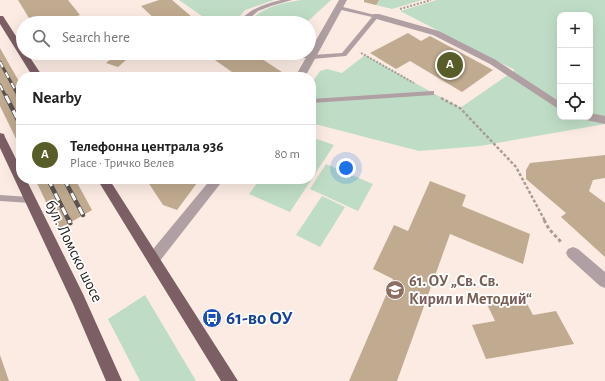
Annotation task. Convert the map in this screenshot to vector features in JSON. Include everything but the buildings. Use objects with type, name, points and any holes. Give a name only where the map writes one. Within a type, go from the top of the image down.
[{"type":"main road","points":[[0,18],[16,43]]},
{"type":"main road","points":[[27,60],[35,72]]},
{"type":"main road","name":"бул. Ломско шосе","points":[[0,138],[16,171]]},
{"type":"main road","name":"бул. Ломско шосе","points":[[22,184],[78,298],[114,381]]},
{"type":"main road","points":[[106,184],[230,381]]},
{"type":"street","points":[[316,50],[343,0]]},
{"type":"street","points":[[376,16],[436,33],[494,62],[557,105]]},
{"type":"street","points":[[303,72],[310,60]]},
{"type":"street","points":[[593,118],[605,120]]},
{"type":"street","points":[[154,258],[214,184]]},
{"type":"street","points":[[572,254],[605,281]]},
{"type":"lane","points":[[246,16],[252,12],[274,3],[289,0]]},
{"type":"lane","points":[[316,57],[344,55],[376,16],[339,8]]},
{"type":"lane","points":[[316,101],[432,93]]},
{"type":"lane","points":[[0,198],[30,200]]},
{"type":"path","points":[[376,16],[431,0]]},
{"type":"path","points":[[350,47],[460,108],[516,167],[549,229],[572,254]]},
{"type":"green space","points":[[179,0],[274,0],[245,10],[240,16],[202,16]]},
{"type":"green space","points":[[301,0],[331,0],[314,16],[256,16],[266,9],[280,4]]},
{"type":"green space","points":[[364,0],[422,0],[392,9],[364,2]]},
{"type":"green space","points":[[437,0],[605,0],[605,124],[480,146],[419,151],[316,124],[316,77],[320,71],[327,69],[342,73],[365,55],[460,108],[515,70],[400,11]]},
{"type":"green space","points":[[316,139],[334,145],[316,172]]},
{"type":"green space","points":[[326,164],[373,184],[358,211],[310,189],[313,184],[316,184],[316,180]]},
{"type":"green space","points":[[256,184],[308,184],[290,212],[249,194]]},
{"type":"green space","points":[[322,196],[345,207],[320,247],[296,235]]},
{"type":"green space","points":[[145,295],[196,381],[140,381],[108,319]]},
{"type":"railway","points":[[0,62],[16,91]]},
{"type":"railway","points":[[0,85],[6,97]]},
{"type":"railway","points":[[6,96],[16,116]]},
{"type":"railway","points":[[50,184],[69,221]]},
{"type":"railway","points":[[67,184],[83,215]]},
{"type":"place","name":"Телефонна централа 936","points":[[450,65]]},
{"type":"place","name":"61. ОУ „Св. Св. Кирил и Методий“","points":[[395,290]]},
{"type":"place","name":"61-во ОУ","points":[[212,318]]}]
